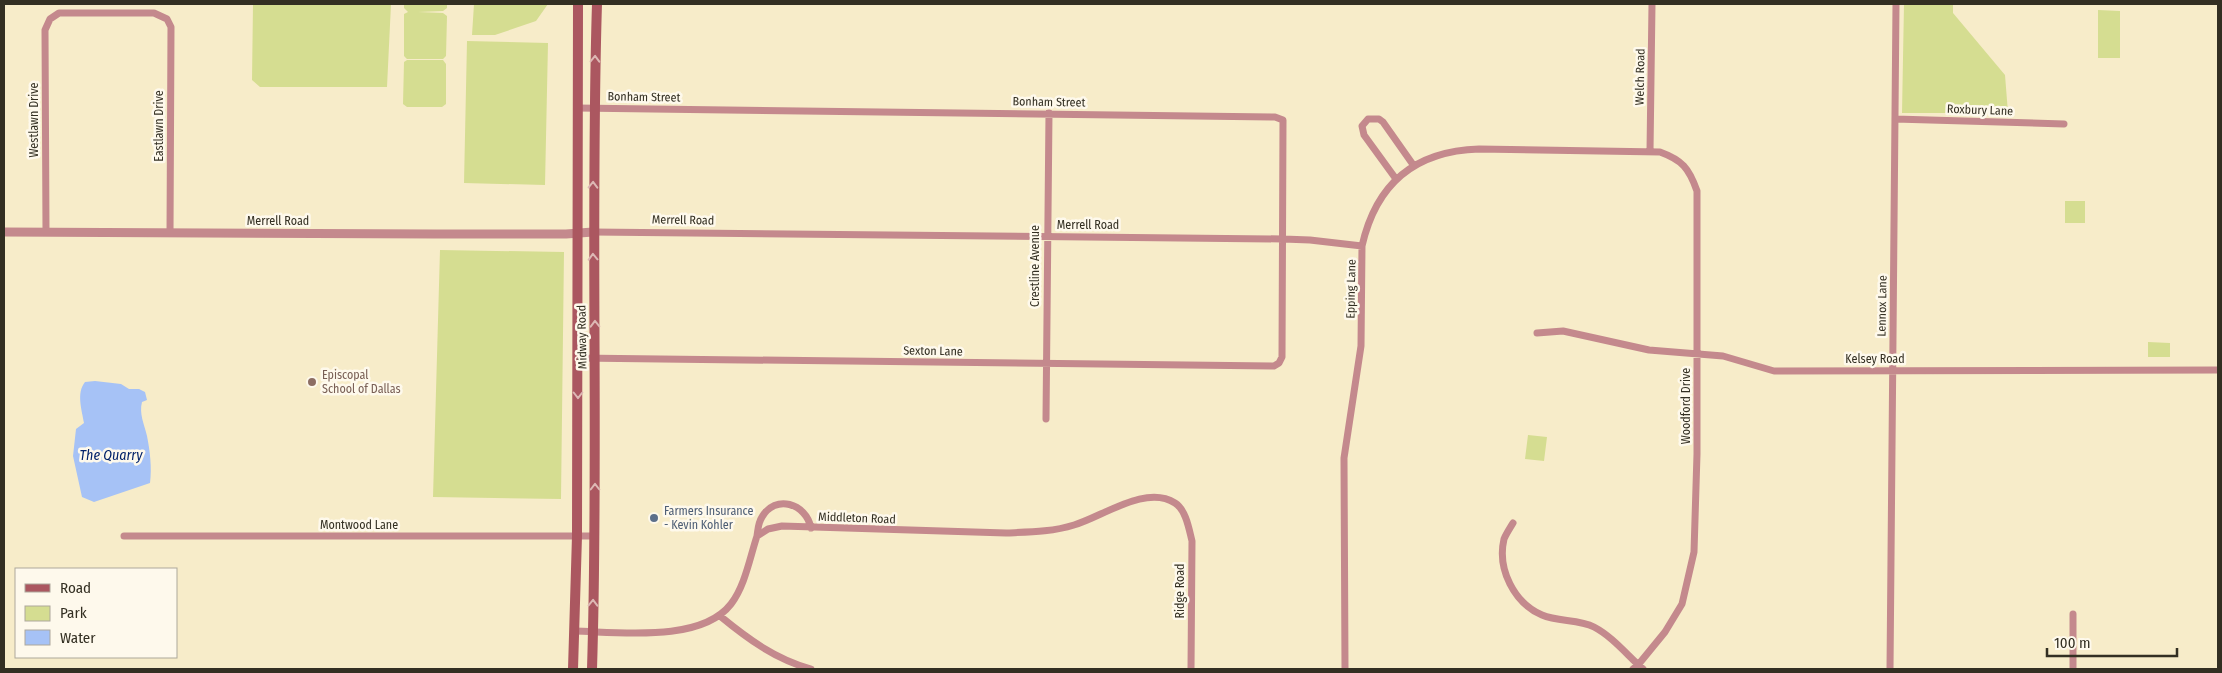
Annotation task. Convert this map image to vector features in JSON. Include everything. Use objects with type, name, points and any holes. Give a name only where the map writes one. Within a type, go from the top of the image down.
[{"type":"main road","name":"Midway Road","points":[[573,669],[577,536],[578,4]]},
{"type":"main road","name":"Midway Road","points":[[592,669],[595,358],[592,232],[597,4]]},
{"type":"main road","points":[[577,467],[595,467]]},
{"type":"street","name":"Welch Road","points":[[1650,151],[1652,4]]},
{"type":"street","name":"Lennox Lane","points":[[1890,669],[1896,4]]},
{"type":"street","name":"Westlawn Drive","points":[[46,232],[45,30],[50,19],[59,13],[154,13],[167,19]]},
{"type":"street","name":"Eastlawn Drive","points":[[167,19],[171,27],[170,233]]},
{"type":"street","name":"Bonham Street","points":[[577,108],[1275,116],[1283,120],[1282,357]]},
{"type":"street","name":"Crestline Avenue","points":[[1046,420],[1046,237],[1049,114]]},
{"type":"street","name":"Roxbury Lane","points":[[1895,118],[2064,124]]},
{"type":"street","points":[[1396,179],[1364,135],[1362,126],[1368,119],[1379,119],[1383,122],[1414,166]]},
{"type":"street","name":"Epping Lane","points":[[1345,669],[1344,458],[1361,346],[1362,246],[1378,201],[1396,179],[1414,166],[1425,160],[1459,150],[1650,151]]},
{"type":"street","name":"Woodford Drive","points":[[1638,668],[1665,632],[1682,604],[1690,574],[1695,530],[1698,353],[1697,191],[1692,177],[1676,158],[1650,151]]},
{"type":"street","name":"Merrell Road","points":[[4,232],[577,234],[592,232],[1283,239],[1362,246]]},
{"type":"street","name":"Kelsey Road","points":[[1537,333],[1563,331],[1648,350],[1723,356],[1774,371],[2218,370]]},
{"type":"street","name":"Sexton Lane","points":[[578,358],[1274,366],[1279,363],[1282,357]]},
{"type":"street","name":"Middleton Road","points":[[757,536],[782,526],[1040,532],[1075,525],[1134,500],[1149,497],[1163,498],[1176,504],[1183,514]]},
{"type":"street","points":[[574,631],[654,632],[679,630],[701,625],[720,616],[732,603],[740,587],[761,518],[765,513],[782,504],[788,504],[800,509],[809,518],[811,528]]},
{"type":"street","name":"Ridge Road","points":[[1183,514],[1192,541],[1191,669]]},
{"type":"street","points":[[1513,523],[1504,538],[1503,559],[1508,580],[1516,595],[1528,607],[1543,616],[1592,626],[1613,641],[1638,668]]},
{"type":"street","name":"Montwood Lane","points":[[124,536],[594,536]]},
{"type":"street","points":[[2073,614],[2073,669]]},
{"type":"street","points":[[720,616],[764,650],[811,669]]},
{"type":"green space","points":[[253,4],[391,4],[387,87],[260,87],[252,80]]},
{"type":"green space","points":[[404,4],[447,4],[447,8],[443,11],[418,12],[443,13],[447,16],[446,56],[443,59],[407,59],[404,56],[404,14],[408,12],[404,8]]},
{"type":"green space","points":[[474,4],[548,4],[536,21],[495,35],[472,35]]},
{"type":"green space","points":[[1904,4],[1953,4],[1953,13],[2005,75],[2008,113],[1902,113]]},
{"type":"green space","points":[[2098,10],[2120,11],[2120,58],[2098,58]]},
{"type":"green space","points":[[467,41],[548,43],[545,185],[464,183]]},
{"type":"green space","points":[[407,60],[443,60],[446,64],[446,104],[442,107],[407,107],[403,104],[404,62]]},
{"type":"green space","points":[[2065,201],[2085,201],[2085,223],[2065,223]]},
{"type":"green space","points":[[440,250],[564,252],[561,499],[433,497]]},
{"type":"green space","points":[[2148,342],[2170,343],[2170,357],[2148,357]]},
{"type":"green space","points":[[1528,435],[1547,437],[1544,461],[1525,459]]},
{"type":"water","name":"The Quarry","points":[[95,381],[121,384],[129,389],[139,389],[145,392],[147,400],[142,402],[141,411],[149,448],[151,471],[150,483],[94,502],[82,497],[73,456],[76,429],[84,423],[80,402],[82,386],[85,382]]},
{"type":"place","name":"Episcopal School of Dallas","points":[[312,382]]},
{"type":"place","name":"Farmers Insurance - Kevin Kohler","points":[[654,518]]}]
